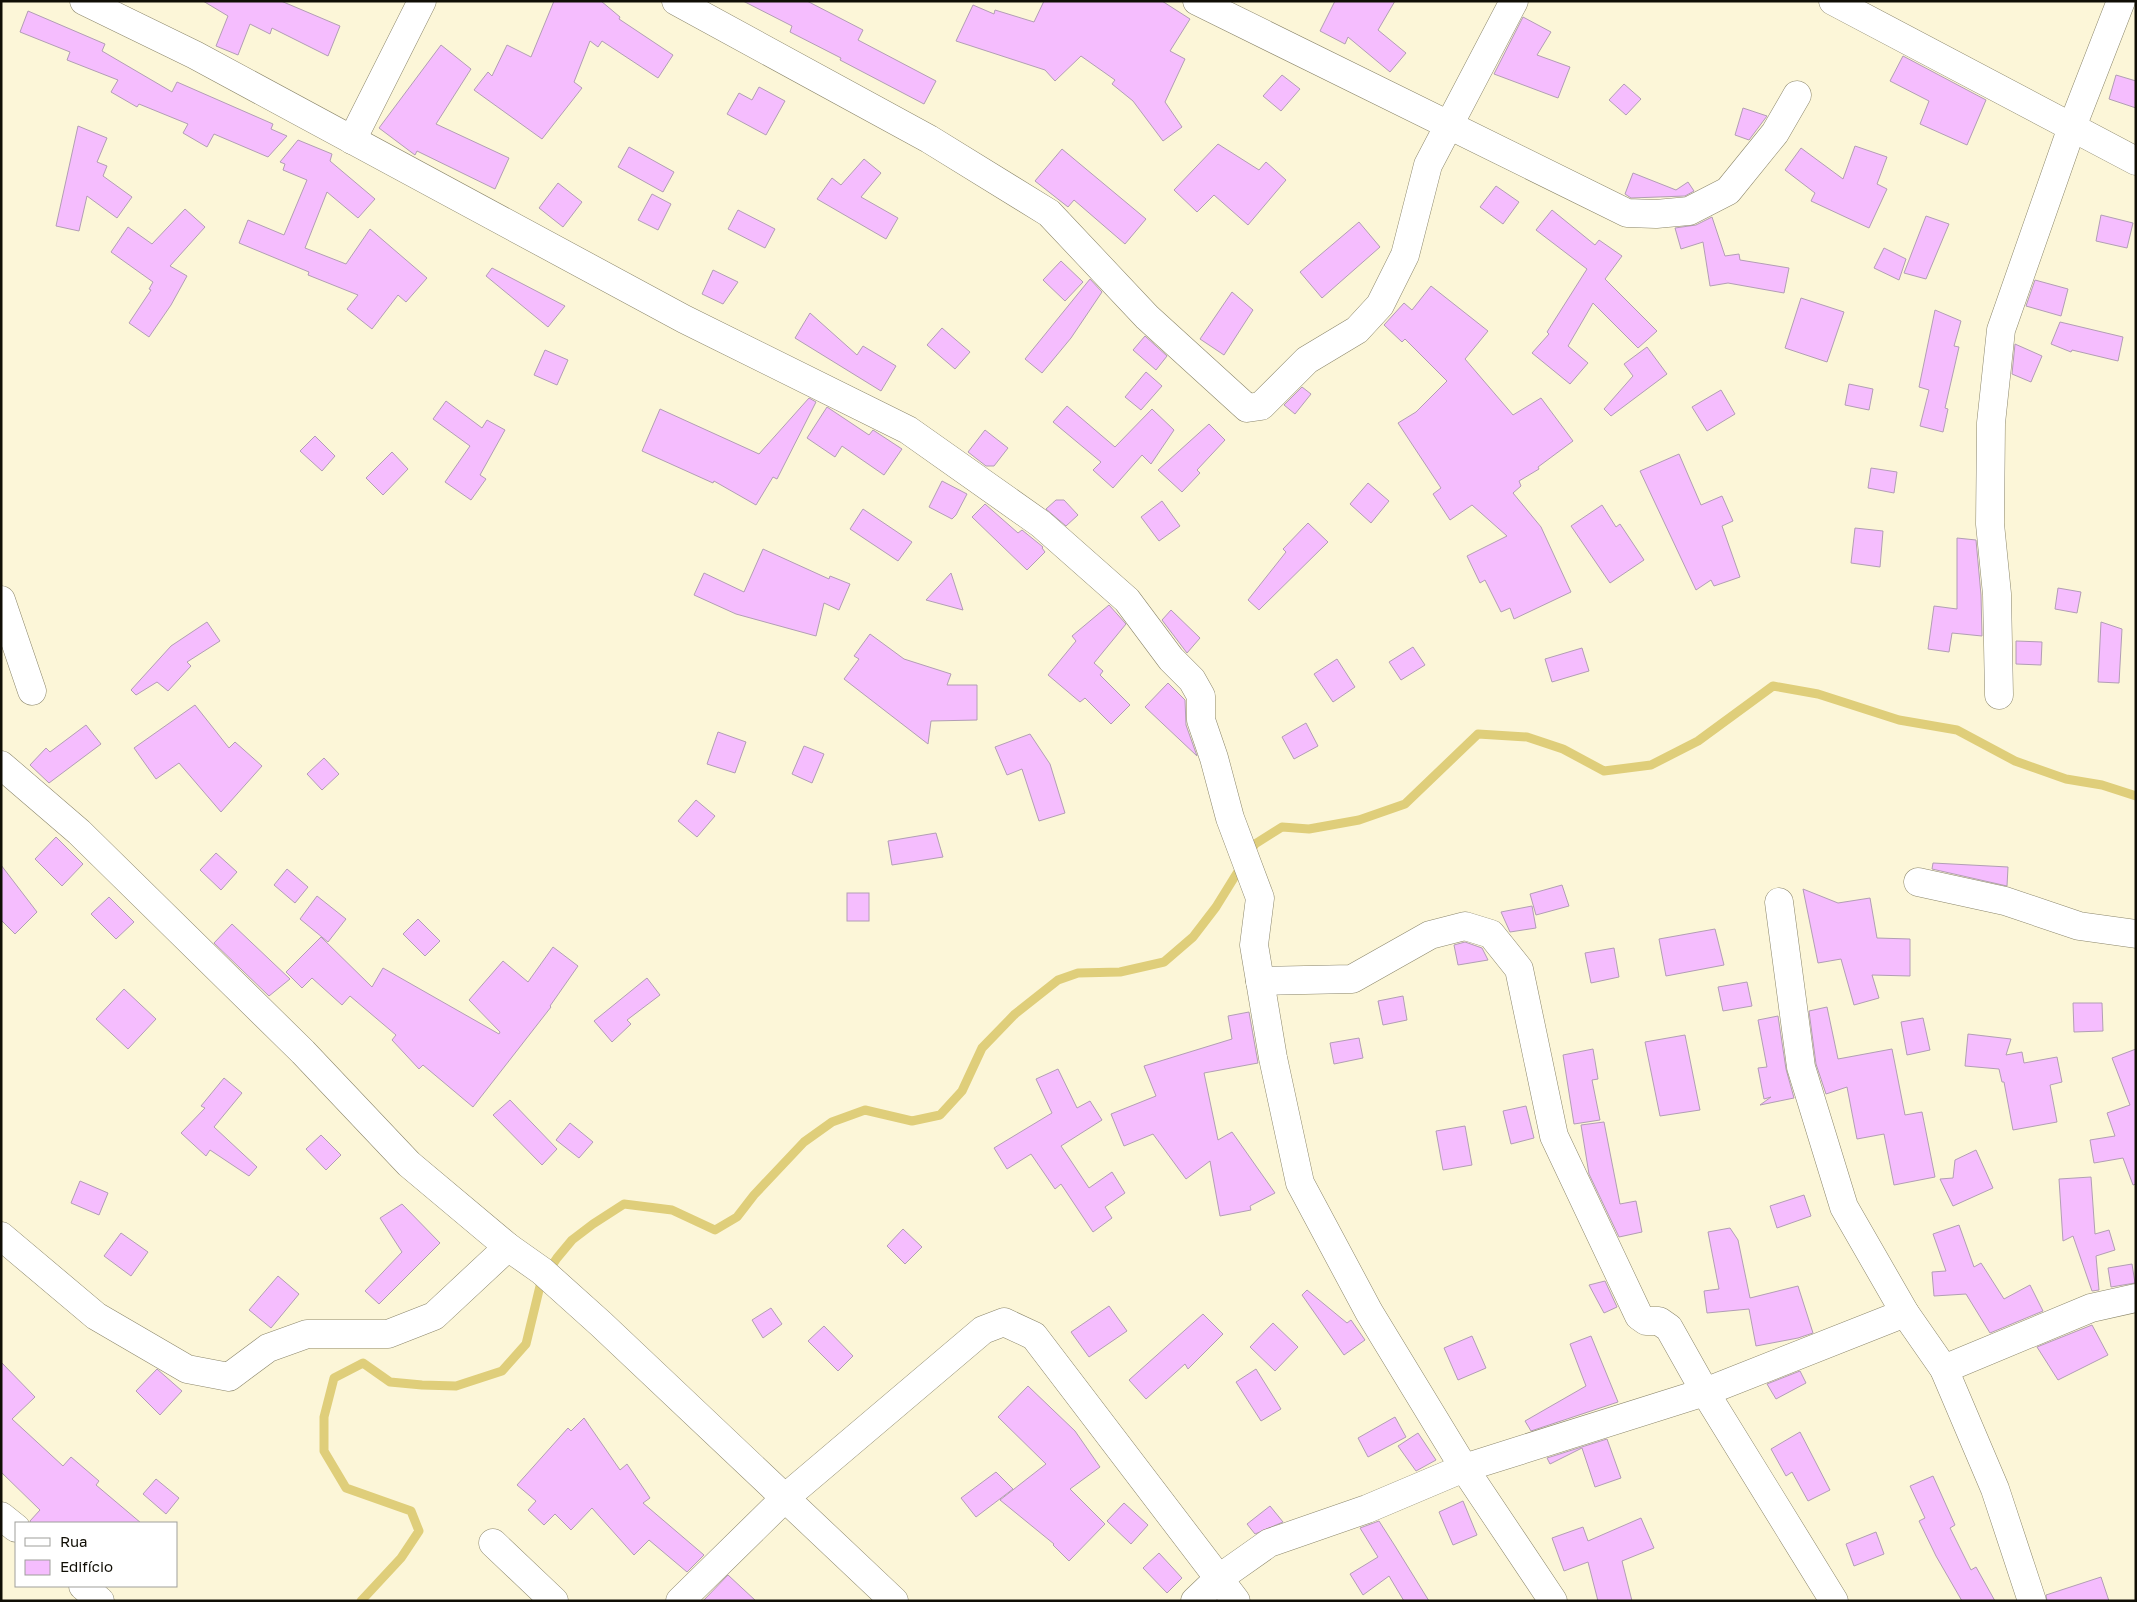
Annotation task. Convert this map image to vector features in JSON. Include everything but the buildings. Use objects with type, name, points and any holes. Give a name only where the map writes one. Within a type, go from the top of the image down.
[{"type":"street","points":[[84,1],[195,55],[684,319],[908,430],[1041,524],[1127,600],[1171,659],[1192,680],[1201,696],[1201,720],[1214,758],[1230,818],[1260,898],[1254,945],[1273,1058],[1300,1183],[1369,1312],[1464,1468],[1553,1601]]},
{"type":"street","points":[[352,140],[422,1]]},
{"type":"street","points":[[676,1],[929,139],[1050,213],[1147,317],[1247,408],[1261,406],[1307,360],[1357,330],[1380,305],[1405,255],[1428,165],[1514,1]]},
{"type":"street","points":[[1197,1],[1627,213],[1656,214],[1689,211],[1728,191],[1775,133],[1797,95]]},
{"type":"street","points":[[1834,1],[2136,161]]},
{"type":"street","points":[[1999,695],[1997,594],[1990,524],[1991,422],[2001,330],[2072,127],[2121,1]]},
{"type":"street","points":[[1,600],[32,691]]},
{"type":"street","points":[[1,764],[79,832],[303,1052],[409,1164],[508,1247],[542,1271],[564,1290],[786,1497],[894,1601]]},
{"type":"street","points":[[1918,882],[2005,901],[2079,926],[2136,934]]},
{"type":"street","points":[[1779,902],[1801,1067],[1844,1207],[1906,1313],[1944,1369],[1995,1489],[2032,1601]]},
{"type":"street","points":[[1260,980],[1352,979],[1430,935],[1465,926],[1491,934],[1519,969],[1554,1136],[1639,1316],[1646,1322],[1659,1321],[1669,1328],[1705,1392],[1834,1601]]},
{"type":"street","points":[[1,1236],[96,1316],[187,1369],[229,1377],[268,1348],[307,1334],[388,1334],[434,1316],[508,1247]]},
{"type":"street","points":[[1944,1369],[2090,1308],[2136,1298]]},
{"type":"street","points":[[1194,1601],[1218,1579],[1269,1543],[1366,1509],[1464,1468],[1705,1392],[1906,1313]]},
{"type":"street","points":[[680,1601],[786,1497],[983,1330],[1004,1322],[1034,1336],[1236,1601]]},
{"type":"street","points":[[1,1516],[15,1527]]},
{"type":"street","points":[[493,1543],[554,1601]]},
{"type":"street","points":[[84,1587],[100,1601]]},
{"type":"waterway","points":[[1249,854],[1255,844],[1282,827],[1309,829],[1359,820],[1405,804],[1478,734],[1527,737],[1563,749],[1604,771],[1651,765],[1698,741],[1773,686],[1818,694],[1899,720],[1957,730],[2015,761],[2066,779],[2102,785],[2136,796]]},
{"type":"waterway","points":[[361,1601],[401,1558],[419,1531],[411,1511],[346,1488],[324,1451],[324,1417],[334,1378],[363,1363],[390,1382],[422,1385],[456,1386],[502,1371],[526,1344],[541,1282],[572,1240],[593,1224],[624,1204],[672,1210],[715,1230],[737,1217],[754,1195],[804,1142],[832,1122],[865,1110],[912,1121],[940,1115],[962,1091],[982,1048],[1015,1014],[1058,980],[1078,973],[1120,972],[1164,962],[1193,937],[1216,907],[1242,865]]}]
